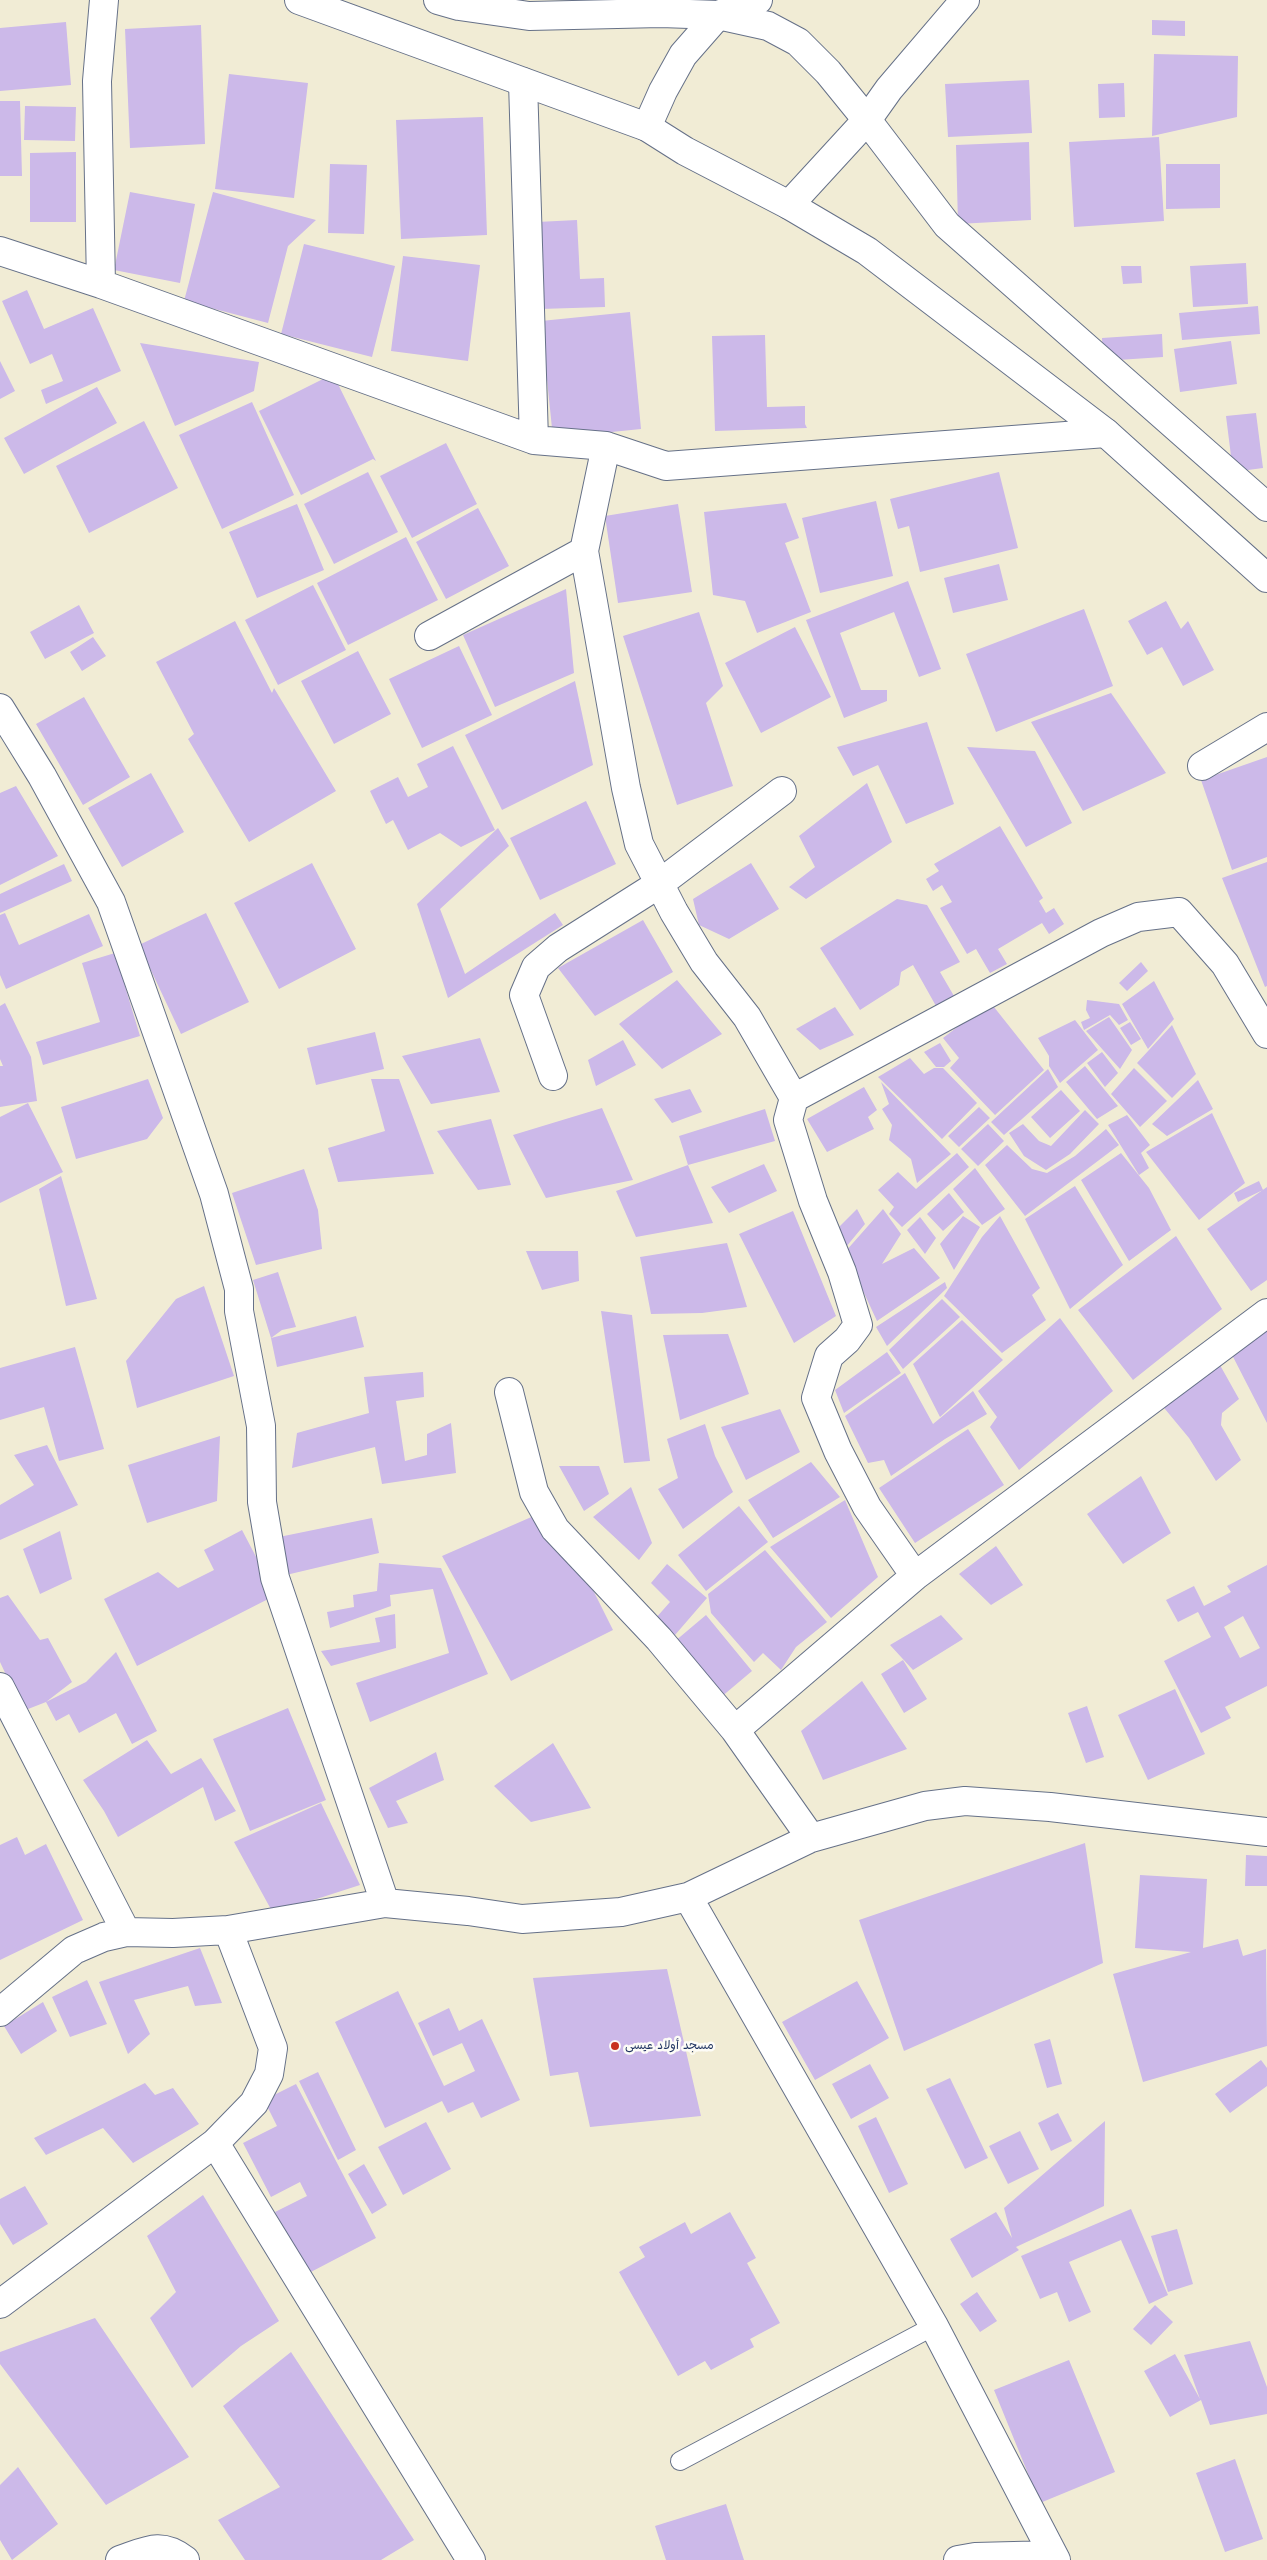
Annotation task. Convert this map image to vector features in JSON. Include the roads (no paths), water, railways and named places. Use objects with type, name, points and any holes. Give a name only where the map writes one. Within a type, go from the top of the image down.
[{"type":"street","points":[[101,284],[97,81],[104,0]]},
{"type":"street","points":[[299,0],[647,127],[685,151],[789,205],[867,251],[1106,433],[1267,578]]},
{"type":"street","points":[[438,0],[459,6],[718,15],[768,26],[798,42],[828,72],[947,225],[1267,507]]},
{"type":"street","points":[[647,127],[663,90],[683,56],[718,15],[758,0]]},
{"type":"street","points":[[789,205],[867,120],[889,88],[965,0]]},
{"type":"street","points":[[523,82],[534,440]]},
{"type":"street","points":[[0,251],[101,284],[534,440],[606,446],[666,466],[1106,433]]},
{"type":"street","points":[[606,446],[584,550],[626,788],[639,844],[704,962],[747,1017],[794,1098],[788,1120],[813,1201],[842,1272],[858,1325],[847,1340],[829,1356],[816,1398],[838,1451],[867,1507],[915,1576]]},
{"type":"street","points":[[429,636],[584,550]]},
{"type":"street","points":[[1,711],[42,776],[111,902],[214,1194],[239,1289],[239,1311],[261,1426],[262,1502],[275,1578],[385,1903]]},
{"type":"street","points":[[1202,766],[1267,728]]},
{"type":"street","points":[[553,1076],[524,995],[536,967],[558,948],[660,884],[782,791]]},
{"type":"street","points":[[794,1098],[1101,933],[1138,917],[1179,912],[1225,964],[1266,1031]]},
{"type":"street","points":[[736,1730],[915,1576],[1267,1313]]},
{"type":"street","points":[[509,1392],[534,1492],[555,1529],[659,1638],[736,1730],[811,1838]]},
{"type":"street","points":[[0,1687],[126,1932]]},
{"type":"street","points":[[0,2012],[74,1950],[104,1937],[126,1932],[172,1933],[228,1930],[385,1903],[468,1911],[522,1919],[621,1912],[688,1897],[811,1838],[925,1806],[965,1801],[1050,1807],[1267,1832]]},
{"type":"street","points":[[688,1897],[934,2326],[1055,2557],[975,2557],[958,2560]]},
{"type":"street","points":[[0,2304],[215,2143],[254,2103],[269,2074],[273,2048],[228,1930]]},
{"type":"street","points":[[215,2143],[471,2560]]},
{"type":"street","points":[[120,2560],[156,2548],[173,2551],[185,2560]]},
{"type":"lane","points":[[680,2461],[934,2326]]},
{"type":"place","name":"مسجد أولاد عيسى","points":[[615,2046]]}]
